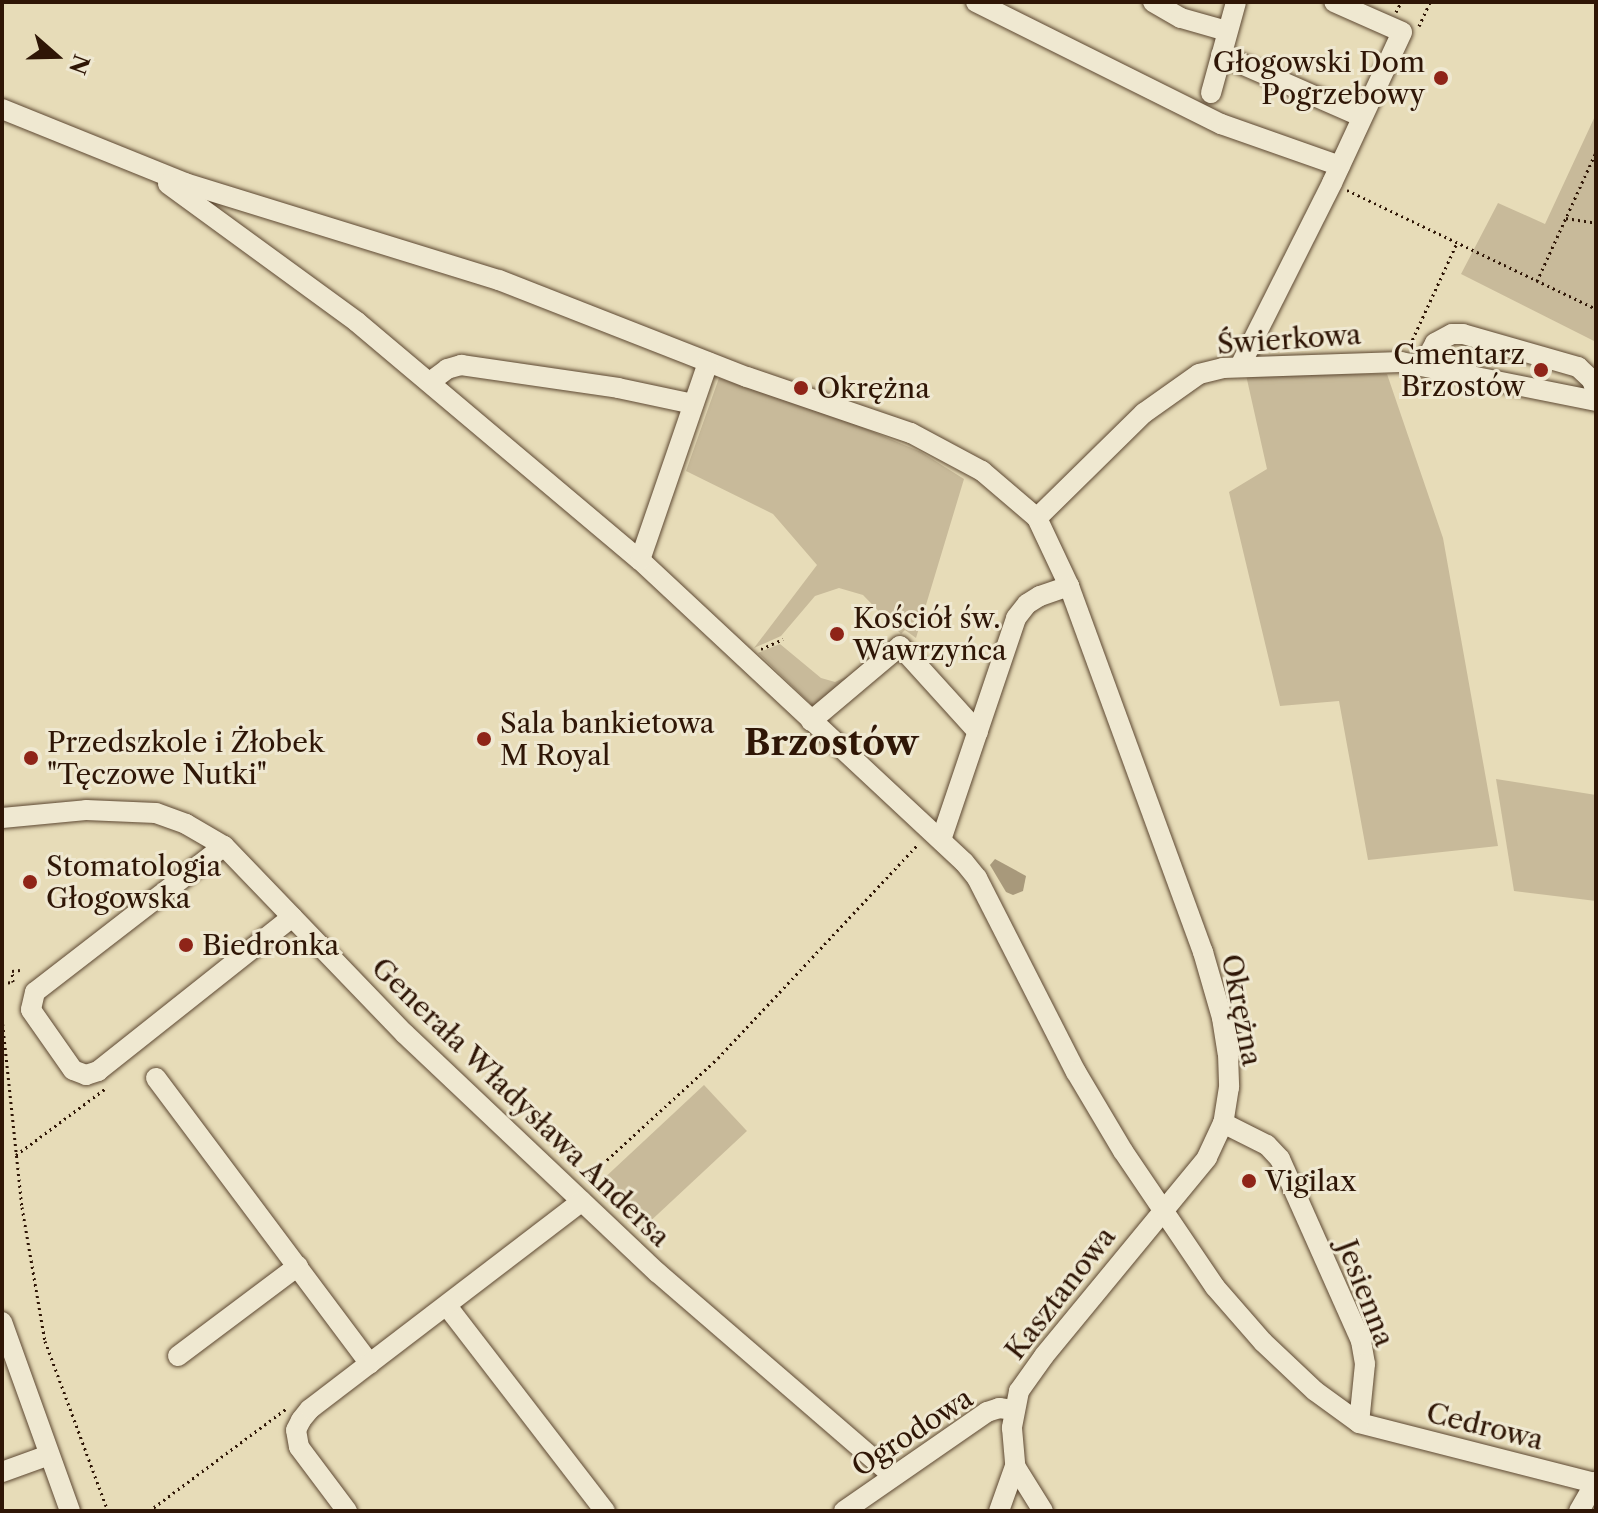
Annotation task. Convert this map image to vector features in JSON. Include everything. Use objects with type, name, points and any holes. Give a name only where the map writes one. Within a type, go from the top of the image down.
[{"type":"street","points":[[976,2],[1221,124],[1340,166]]},
{"type":"street","points":[[1153,2],[1181,18],[1227,31]]},
{"type":"street","points":[[1211,93],[1236,2]]},
{"type":"street","points":[[1240,366],[1340,166],[1402,32],[1334,2]]},
{"type":"street","points":[[1221,55],[1362,117]]},
{"type":"street","name":"Okrężna","points":[[2,109],[142,165],[185,183],[499,280],[708,362],[939,446],[1008,490],[1037,518],[1069,586],[1207,966],[1228,1054],[1229,1087],[1223,1123],[1207,1158],[1163,1209],[1076,1072],[977,878],[936,835],[640,560],[430,382],[357,322],[142,165]]},
{"type":"street","points":[[1414,360],[1443,337],[1452,334],[1474,336],[1578,367],[1592,380],[1596,392]]},
{"type":"street","name":"Świerkowa","points":[[1037,518],[1101,452],[1169,394],[1199,374],[1240,366],[1414,360],[1596,401]]},
{"type":"street","points":[[640,560],[708,362]]},
{"type":"street","points":[[430,382],[447,369],[461,365],[618,388],[693,404]]},
{"type":"street","points":[[936,835],[978,732],[1016,618],[1027,604],[1040,596],[1069,586]]},
{"type":"street","points":[[811,721],[900,646],[978,732]]},
{"type":"street","name":"Generała Władysława Andersa","points":[[2,818],[86,810],[156,813],[186,824],[224,846],[405,1034],[581,1192],[658,1273],[892,1475]]},
{"type":"street","points":[[224,846],[35,992],[31,1010],[73,1070],[86,1075],[98,1071],[292,917]]},
{"type":"street","points":[[156,1078],[370,1364]]},
{"type":"street","name":"Jesienna","points":[[1223,1123],[1267,1145],[1280,1159],[1361,1341],[1365,1364],[1359,1423]]},
{"type":"street","points":[[347,1511],[299,1447],[296,1430],[310,1409],[447,1306],[581,1192]]},
{"type":"street","points":[[1163,1209],[1215,1287],[1263,1342],[1335,1408],[1359,1423]]},
{"type":"street","name":"Kasztanowa","points":[[999,1511],[1015,1466],[1013,1410],[1028,1377],[1163,1209]]},
{"type":"street","points":[[178,1356],[298,1266]]},
{"type":"street","points":[[447,1306],[605,1511]]},
{"type":"street","points":[[2,1322],[8,1361],[70,1511]]},
{"type":"street","name":"Ogrodowa","points":[[844,1511],[987,1412],[999,1408],[1013,1410]]},
{"type":"street","name":"Cedrowa","points":[[1359,1423],[1596,1482]]},
{"type":"street","points":[[2,1472],[49,1455]]},
{"type":"street","points":[[1015,1466],[1043,1511]]},
{"type":"street","points":[[1579,1511],[1596,1482]]},
{"type":"path","points":[[1537,281],[1596,152]]},
{"type":"path","points":[[1341,188],[1596,309]]},
{"type":"path","points":[[1566,218],[1596,223]]},
{"type":"path","points":[[1414,360],[1457,243]]},
{"type":"path","points":[[756,651],[783,639]]},
{"type":"path","points":[[581,1192],[718,1058],[936,835]]},
{"type":"path","points":[[2,983],[13,982],[12,971],[20,970]]},
{"type":"path","points":[[2,1018],[16,1155],[45,1341],[108,1511]]},
{"type":"path","points":[[16,1155],[105,1089]]},
{"type":"shaded area","points":[[1596,114],[1596,342],[1461,274],[1498,203],[1545,224]]},
{"type":"shaded area","points":[[1387,374],[1443,538],[1498,846],[1368,860],[1339,701],[1280,706],[1229,492],[1267,469],[1246,375]]},
{"type":"shaded area","points":[[719,378],[852,423],[921,452],[964,479],[916,638],[905,630],[901,634],[863,595],[839,588],[815,596],[781,636],[754,648],[817,565],[773,514],[686,471]]},
{"type":"shaded area","points":[[885,641],[890,645],[816,709],[758,653],[780,644],[821,678],[835,682],[850,675]]},
{"type":"shaded area","points":[[1496,779],[1596,795],[1596,901],[1514,891]]},
{"type":"shaded area","points":[[995,859],[1026,876],[1023,891],[1013,895],[1006,892],[990,865]]},
{"type":"shaded area","points":[[704,1085],[747,1131],[645,1227],[602,1180]]},
{"type":"place","name":"Głogowski Dom Pogrzebowy","points":[[1441,78]]},
{"type":"place","name":"Cmentarz Brzostów","points":[[1541,370]]},
{"type":"place","name":"Okrężna","points":[[801,388]]},
{"type":"place","name":"Kościół św. Wawrzyńca","points":[[837,634]]},
{"type":"place","name":"Sala bankietowa M Royal","points":[[484,739]]},
{"type":"place","name":"Przedszkole i Żłobek \"Tęczowe Nutki\"","points":[[31,758]]},
{"type":"place","name":"Stomatologia Głogowska","points":[[30,882]]},
{"type":"place","name":"Biedronka","points":[[186,945]]},
{"type":"place","name":"Vigilax","points":[[1249,1181]]},
{"type":"district","name":"Brzostów","points":[[831,743]]}]
